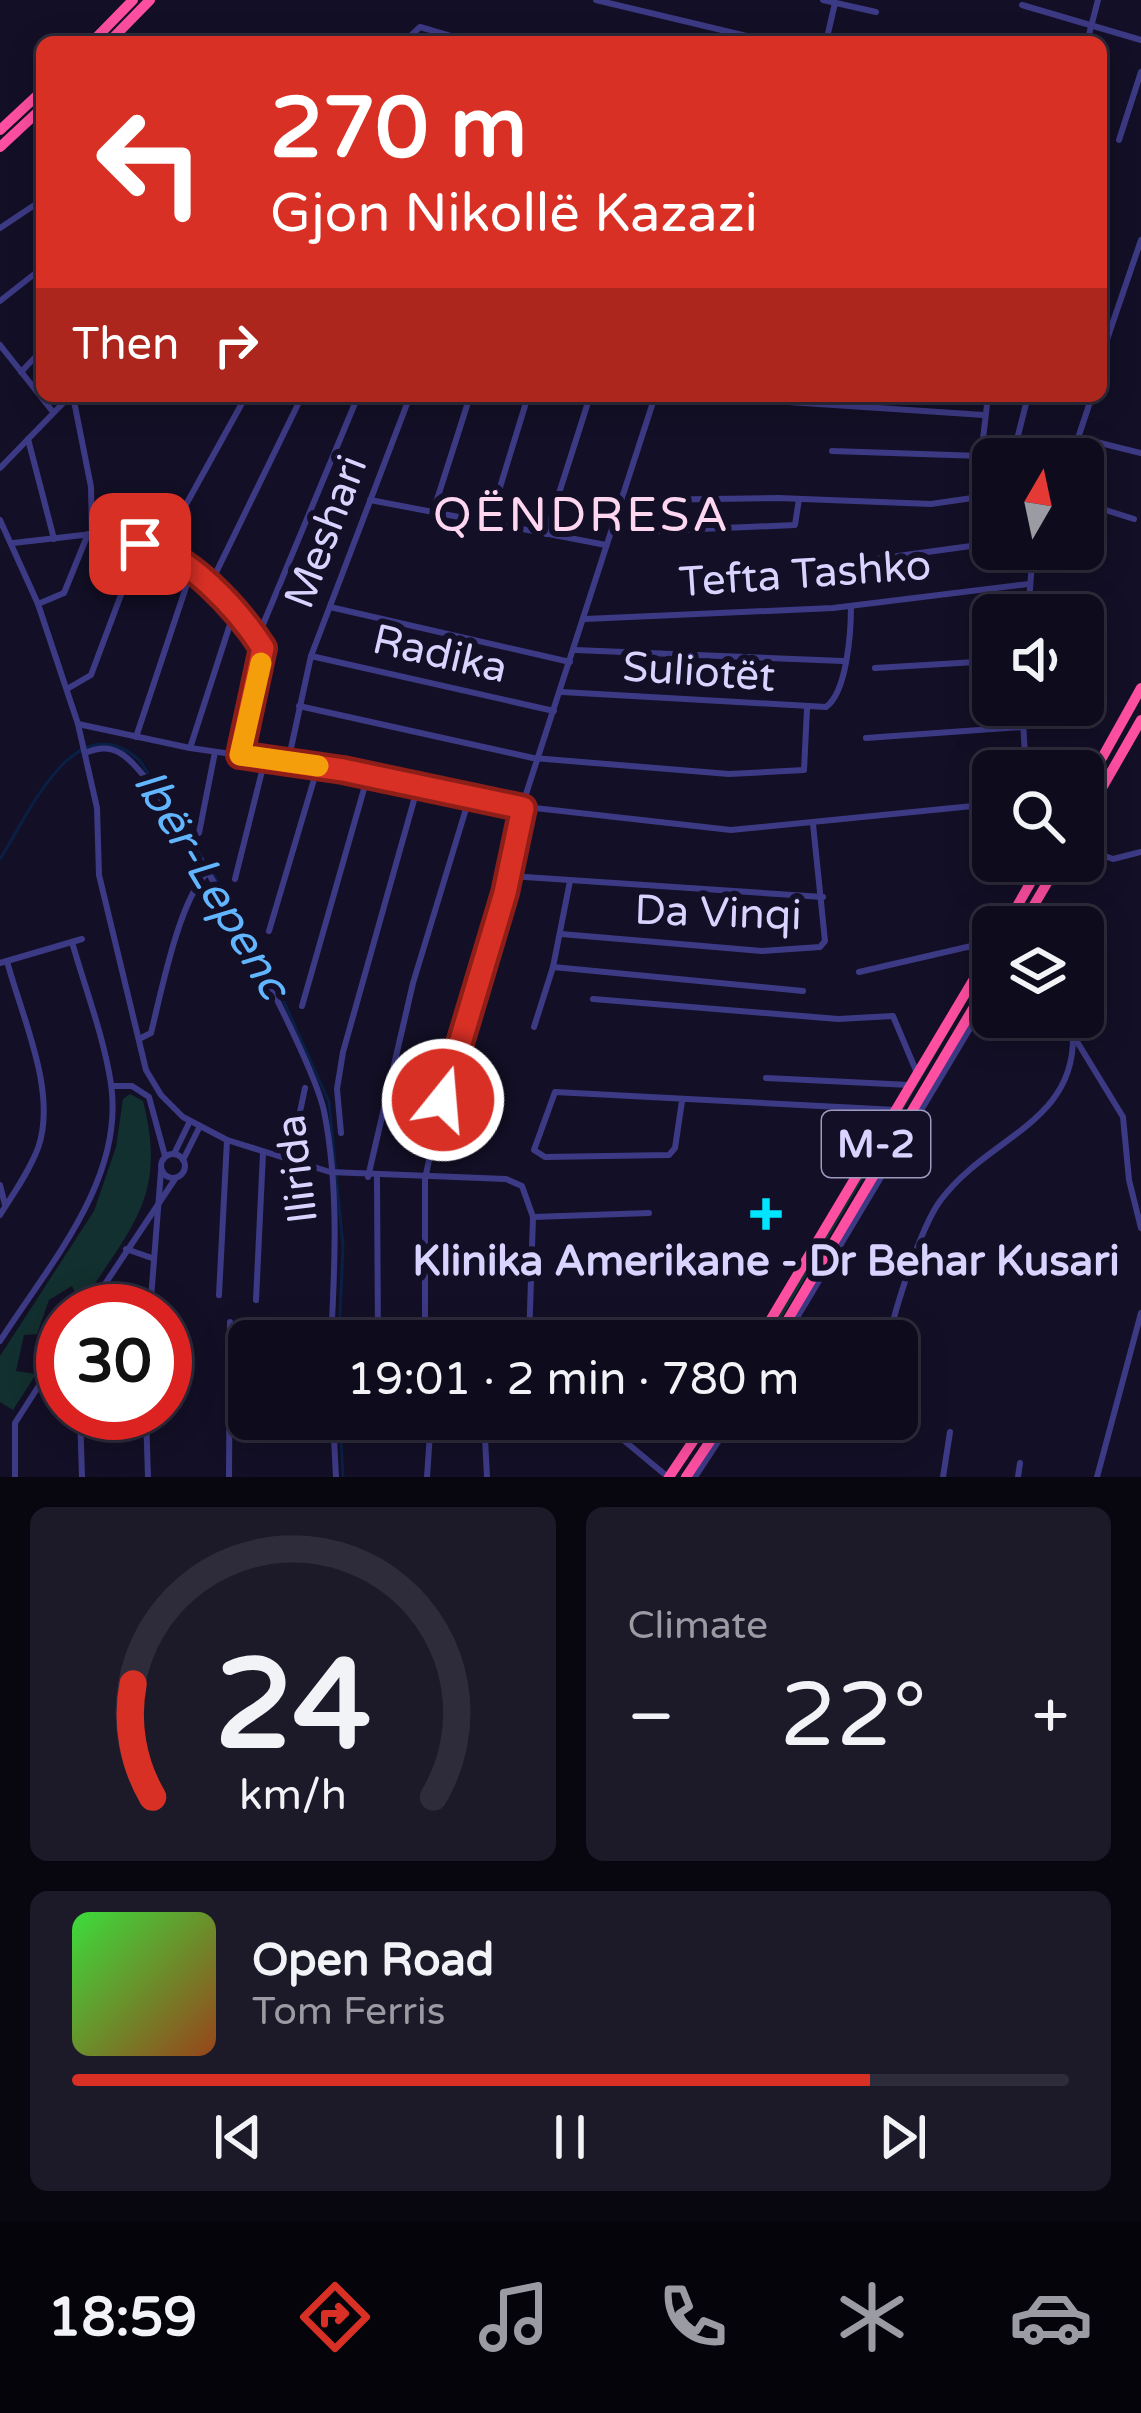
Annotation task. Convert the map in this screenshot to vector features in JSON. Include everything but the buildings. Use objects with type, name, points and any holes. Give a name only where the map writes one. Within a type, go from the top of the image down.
[{"type":"highway","points":[[98,36],[133,0]]},
{"type":"highway","points":[[115,36],[150,0]]},
{"type":"highway","points":[[0,130],[36,97]]},
{"type":"highway","points":[[0,146],[36,113]]},
{"type":"highway","points":[[1104,754],[1141,688]]},
{"type":"highway","points":[[1104,784],[1141,720]]},
{"type":"highway","name":"M-2","points":[[771,1320],[972,980]]},
{"type":"highway","name":"M-2","points":[[791,1320],[972,1011]]},
{"type":"highway","points":[[668,1477],[694,1440]]},
{"type":"highway","points":[[691,1477],[715,1440]]},
{"type":"street","points":[[596,0],[747,36]]},
{"type":"street","points":[[823,0],[876,12]]},
{"type":"street","points":[[1089,36],[1098,0]]},
{"type":"street","points":[[828,36],[836,3]]},
{"type":"street","points":[[1022,5],[1141,40]]},
{"type":"street","points":[[410,36],[420,27],[451,36]]},
{"type":"street","points":[[1119,140],[1141,72]]},
{"type":"street","points":[[0,228],[36,204]]},
{"type":"street","points":[[1107,339],[1141,240]]},
{"type":"street","points":[[1130,268],[1141,271]]},
{"type":"street","points":[[0,302],[36,273]]},
{"type":"street","points":[[0,346],[36,390]]},
{"type":"street","points":[[22,372],[36,357]]},
{"type":"street","points":[[45,402],[53,412]]},
{"type":"street","points":[[0,467],[65,402]]},
{"type":"street","points":[[38,604],[64,592],[90,534],[91,487],[73,402]]},
{"type":"street","points":[[162,548],[243,402]]},
{"type":"street","points":[[208,588],[299,402]]},
{"type":"street","points":[[257,639],[356,402]]},
{"type":"street","name":"Meshari","points":[[287,762],[311,656],[408,402]]},
{"type":"street","points":[[434,512],[468,402]]},
{"type":"street","points":[[489,523],[526,402]]},
{"type":"street","points":[[546,534],[588,402]]},
{"type":"street","points":[[425,1320],[425,1179],[449,1077],[510,876],[523,808],[654,402]]},
{"type":"street","points":[[790,402],[984,415]]},
{"type":"street","points":[[982,438],[987,402]]},
{"type":"street","points":[[1017,438],[1026,402]]},
{"type":"street","points":[[1079,438],[1091,402]]},
{"type":"street","points":[[28,439],[54,538]]},
{"type":"street","points":[[1104,444],[1141,453]]},
{"type":"street","points":[[832,451],[972,456]]},
{"type":"street","points":[[643,500],[931,504],[972,495]]},
{"type":"street","points":[[632,532],[795,525],[800,499]]},
{"type":"street","points":[[370,500],[606,545]]},
{"type":"street","points":[[1104,510],[1134,519]]},
{"type":"street","points":[[0,520],[38,604],[78,724],[97,808],[99,875],[151,1082],[190,1120],[227,1140],[330,1172],[515,1182],[526,1190],[533,1217],[530,1320]]},
{"type":"street","points":[[13,543],[90,534],[162,548],[234,612],[264,651],[240,755]]},
{"type":"street","points":[[67,688],[91,675],[140,544]]},
{"type":"street","points":[[810,568],[972,547]]},
{"type":"street","points":[[1029,594],[1030,570]]},
{"type":"street","points":[[136,737],[191,572]]},
{"type":"street","name":"Tefta Tashko","points":[[585,619],[851,606],[1029,584]]},
{"type":"street","points":[[575,650],[843,661],[849,652],[851,606]]},
{"type":"street","points":[[330,608],[570,662]]},
{"type":"street","points":[[190,748],[234,612]]},
{"type":"street","name":"Radika","points":[[311,656],[555,712]]},
{"type":"street","name":"Suliotët","points":[[561,692],[807,709],[832,704],[843,661]]},
{"type":"street","points":[[875,668],[972,663]]},
{"type":"street","points":[[299,706],[539,757],[729,774],[799,773],[806,765],[807,709]]},
{"type":"street","points":[[78,724],[190,748],[368,775],[523,808],[731,830],[972,806]]},
{"type":"street","points":[[866,737],[1023,727],[1025,750]]},
{"type":"street","name":"Ilirida","points":[[85,753],[104,748],[127,758],[244,933],[313,1077],[324,1113],[330,1172],[336,1249],[333,1320]]},
{"type":"street","points":[[200,833],[215,752]]},
{"type":"street","points":[[235,879],[265,759]]},
{"type":"street","points":[[269,931],[318,766]]},
{"type":"street","points":[[302,1006],[368,775]]},
{"type":"street","points":[[341,1132],[337,1089],[348,1029],[418,786]]},
{"type":"street","points":[[377,1320],[372,1177],[413,983],[469,799]]},
{"type":"street","points":[[510,876],[824,897],[813,824]]},
{"type":"street","points":[[1104,856],[1113,860],[1141,852]]},
{"type":"street","points":[[139,1039],[151,1033],[198,881],[207,873]]},
{"type":"street","points":[[534,1027],[553,967],[570,881]]},
{"type":"street","name":"Da Vinqi","points":[[561,934],[762,951],[815,948],[825,941],[824,897]]},
{"type":"street","points":[[0,1215],[38,1149],[43,1118],[3,962],[82,939]]},
{"type":"street","points":[[0,1341],[97,1182],[107,1146],[112,1086],[72,941]]},
{"type":"street","points":[[859,971],[972,948]]},
{"type":"street","points":[[553,967],[803,991]]},
{"type":"street","points":[[593,999],[838,1019],[893,1016],[914,1080],[766,1078]]},
{"type":"street","points":[[792,1320],[972,1024]]},
{"type":"street","points":[[895,1320],[935,1208],[974,1162],[1052,1105],[1071,1072],[1073,1038]]},
{"type":"street","points":[[1075,1038],[1123,1117],[1131,1192],[1141,1228]]},
{"type":"street","points":[[1071,1072],[1091,1065]]},
{"type":"street","points":[[112,1086],[132,1086],[149,1096],[170,1155]]},
{"type":"street","points":[[290,1159],[305,1088]]},
{"type":"street","points":[[682,1101],[675,1148],[669,1155],[545,1157],[534,1150],[555,1092],[897,1110]]},
{"type":"street","points":[[152,1284],[161,1172],[190,1120]]},
{"type":"street","points":[[104,1284],[157,1200],[184,1172],[184,1160],[200,1126]]},
{"type":"street","points":[[219,1295],[227,1140]]},
{"type":"street","points":[[256,1300],[263,1152]]},
{"type":"street","points":[[170,1155],[184,1160]]},
{"type":"street","points":[[161,1172],[175,1179]]},
{"type":"street","points":[[0,1185],[5,1207]]},
{"type":"street","points":[[533,1217],[649,1214]]},
{"type":"street","points":[[126,1250],[140,1250],[154,1262]]},
{"type":"street","points":[[1097,1477],[1141,1313]]},
{"type":"street","points":[[15,1477],[15,1424],[36,1394]]},
{"type":"street","points":[[943,1477],[950,1432]]},
{"type":"street","points":[[81,1440],[82,1477]]},
{"type":"street","points":[[147,1440],[148,1477]]},
{"type":"street","points":[[229,1440],[229,1477]]},
{"type":"street","points":[[334,1440],[336,1477]]},
{"type":"street","points":[[428,1477],[430,1440]]},
{"type":"street","points":[[485,1440],[487,1477]]},
{"type":"street","points":[[623,1440],[668,1477]]},
{"type":"street","points":[[1018,1477],[1020,1463]]},
{"type":"green space","points":[[972,991],[780,1320],[776,1320]]},
{"type":"green space","points":[[130,1094],[143,1101],[150,1134],[151,1163],[140,1210],[95,1284],[47,1284],[94,1211],[116,1147],[123,1099]]},
{"type":"green space","points":[[36,1300],[36,1334],[24,1335],[16,1371],[36,1374],[13,1410],[0,1402],[0,1356]]},
{"type":"waterway","name":"Ibër-Lepenc","points":[[0,859],[41,792],[75,754],[95,745],[117,746],[140,761],[259,946],[329,1102],[343,1246],[340,1320]]},
{"type":"waterway","name":"Ibër-Lepenc","points":[[341,1440],[343,1477]]},
{"type":"slow traffic","points":[[261,663],[240,755],[318,766]]},
{"type":"place","name":"Klinika Amerikane - Dr Behar Kusari","points":[[766,1214]]},
{"type":"district","name":"QËNDRESA","points":[[582,516]]},
{"type":"route","points":[[140,544],[172,555],[234,612],[263,648],[240,755],[343,770],[523,808],[510,876],[443,1100]]}]
